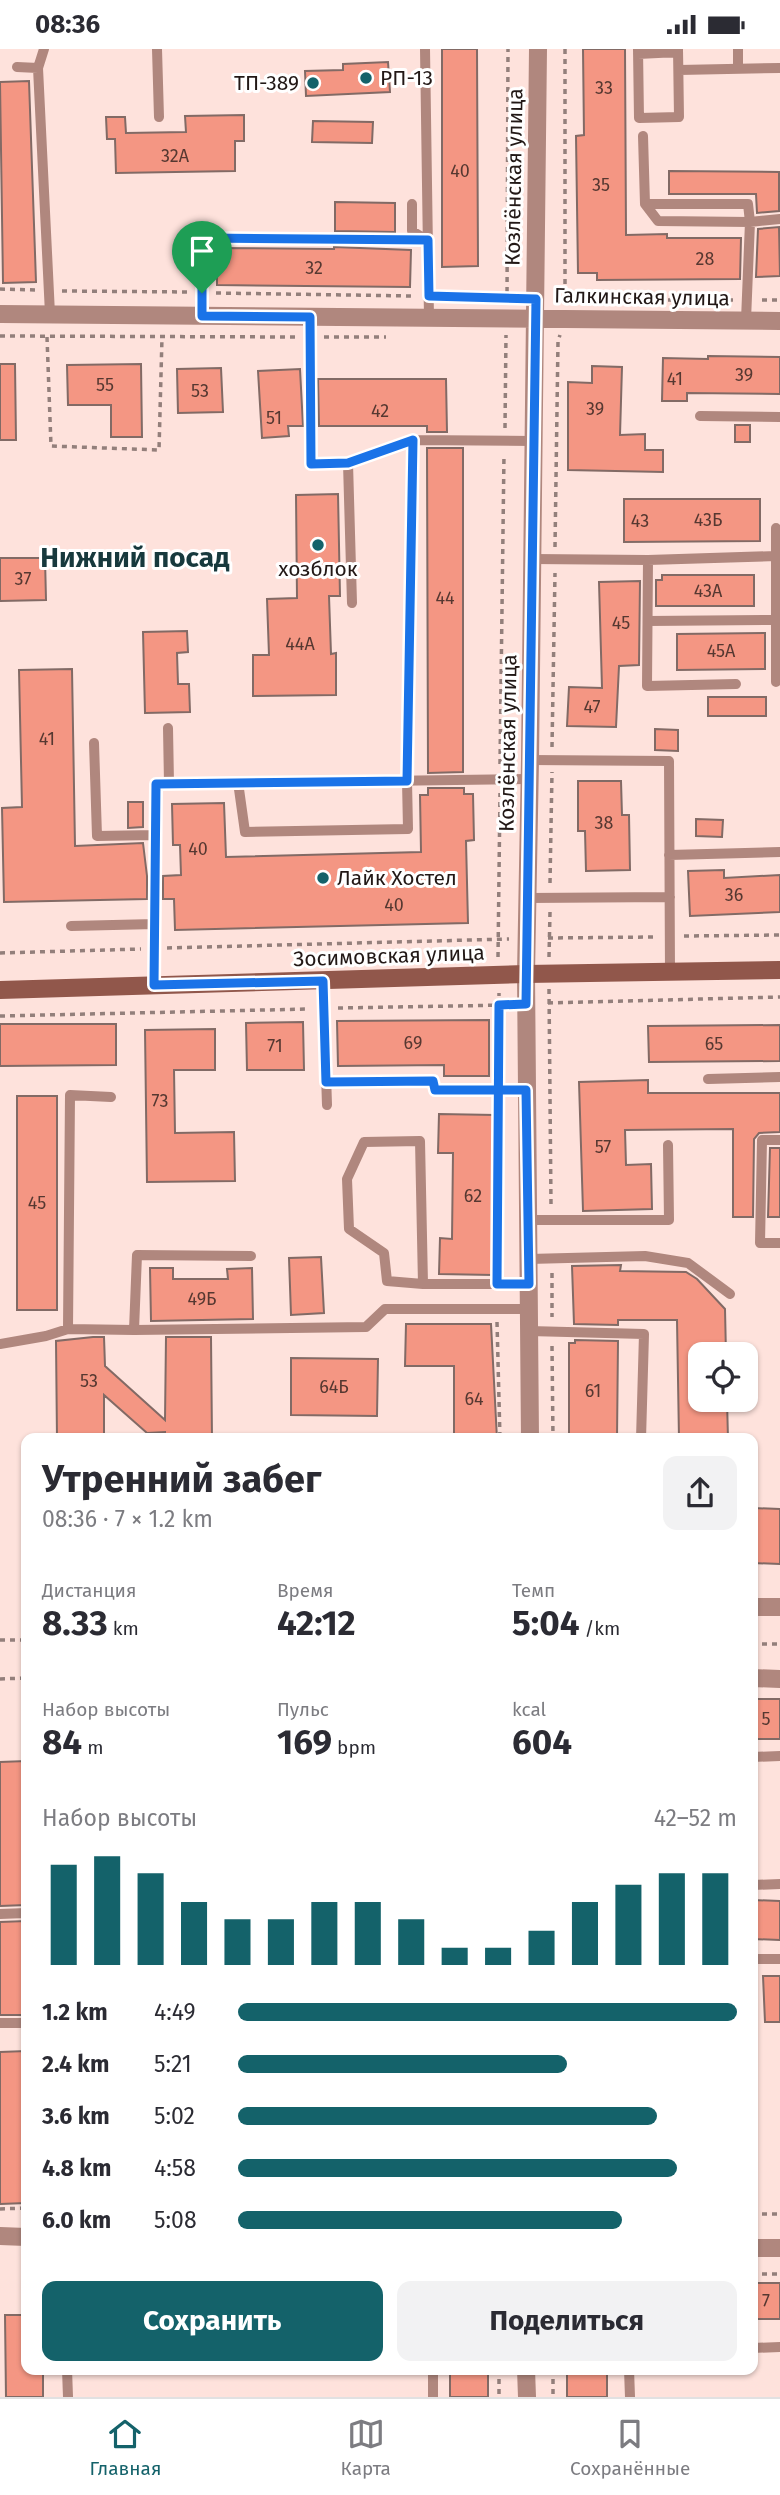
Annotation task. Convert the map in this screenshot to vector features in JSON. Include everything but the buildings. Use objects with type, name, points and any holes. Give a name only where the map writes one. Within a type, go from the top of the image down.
[{"type":"street","name":"Козлёнская улица","points":[[530,1433],[526,974],[538,49]]},
{"type":"street","name":"Галкинская улица","points":[[0,314],[780,321]]},
{"type":"street","name":"Зосимовская улица","points":[[0,990],[526,974],[780,970]]},
{"type":"street","points":[[758,1607],[780,1607]]},
{"type":"street","points":[[758,1678],[780,1679]]},
{"type":"street","points":[[0,2236],[21,2237]]},
{"type":"street","points":[[758,2248],[780,2248]]},
{"type":"street","points":[[526,2375],[527,2397]]},
{"type":"lane","points":[[44,49],[38,68],[50,314]]},
{"type":"lane","points":[[157,49],[159,117]]},
{"type":"lane","points":[[425,49],[429,318]]},
{"type":"lane","points":[[738,49],[738,69]]},
{"type":"lane","points":[[678,50],[679,117],[639,118],[638,51],[678,50]]},
{"type":"lane","points":[[17,67],[38,68]]},
{"type":"lane","points":[[678,70],[780,68]]},
{"type":"lane","points":[[643,137],[645,204],[658,221],[750,222],[780,219]]},
{"type":"lane","points":[[412,204],[412,231],[428,240]]},
{"type":"lane","points":[[645,204],[748,204],[750,222],[746,320]]},
{"type":"lane","points":[[202,316],[202,238],[428,240]]},
{"type":"lane","points":[[310,317],[311,464],[348,463],[413,440],[534,441]]},
{"type":"lane","points":[[700,416],[780,417]]},
{"type":"lane","points":[[238,782],[245,832],[408,829],[413,440]]},
{"type":"lane","points":[[348,463],[352,603]]},
{"type":"lane","points":[[776,528],[776,682]]},
{"type":"lane","points":[[533,559],[648,560],[776,556]]},
{"type":"lane","points":[[648,560],[648,686],[736,684]]},
{"type":"lane","points":[[648,621],[776,620]]},
{"type":"lane","points":[[168,728],[169,783]]},
{"type":"lane","points":[[94,743],[97,836],[155,835]]},
{"type":"lane","points":[[530,760],[669,761],[670,972]]},
{"type":"lane","points":[[407,762],[424,780]]},
{"type":"lane","points":[[154,985],[156,784],[530,779]]},
{"type":"lane","points":[[669,855],[780,852]]},
{"type":"lane","points":[[528,898],[670,897]]},
{"type":"lane","points":[[71,926],[155,924]]},
{"type":"lane","points":[[323,981],[327,1105]]},
{"type":"lane","points":[[708,1079],[780,1077]]},
{"type":"lane","points":[[326,1082],[433,1081],[435,1090],[526,1090]]},
{"type":"lane","points":[[68,1329],[71,1095],[111,1097]]},
{"type":"lane","points":[[780,1140],[762,1140],[760,1243],[780,1243]]},
{"type":"lane","points":[[423,1284],[420,1141],[364,1142],[347,1179],[349,1229],[384,1253],[387,1282],[423,1284],[529,1284]]},
{"type":"lane","points":[[528,1220],[669,1220],[668,1145]]},
{"type":"lane","points":[[134,1330],[137,1255],[251,1256]]},
{"type":"lane","points":[[529,1259],[645,1256],[688,1263],[730,1294]]},
{"type":"lane","points":[[0,1344],[68,1329],[366,1327],[385,1309],[529,1309]]},
{"type":"lane","points":[[529,1331],[644,1334],[641,1433]]},
{"type":"lane","points":[[758,1757],[780,1756]]},
{"type":"lane","points":[[758,1885],[780,1884]]},
{"type":"lane","points":[[0,1914],[21,1913]]},
{"type":"lane","points":[[758,1959],[780,1959]]},
{"type":"lane","points":[[0,2024],[21,2023]]},
{"type":"lane","points":[[758,2348],[780,2347]]},
{"type":"lane","points":[[67,2375],[68,2397]]},
{"type":"lane","points":[[433,2375],[433,2397]]},
{"type":"lane","points":[[629,2375],[630,2397]]},
{"type":"path","points":[[497,1284],[508,49]]},
{"type":"path","points":[[548,1003],[558,341],[565,319],[565,49]]},
{"type":"path","points":[[0,289],[565,299]]},
{"type":"path","points":[[607,300],[780,300]]},
{"type":"path","points":[[0,336],[394,337]]},
{"type":"path","points":[[47,336],[51,446],[159,450],[162,337]]},
{"type":"path","points":[[0,953],[498,939],[780,935]]},
{"type":"path","points":[[0,1016],[780,996]]},
{"type":"path","points":[[497,1309],[500,1433]]},
{"type":"path","points":[[0,1640],[21,1640]]},
{"type":"path","points":[[758,1644],[780,1644]]},
{"type":"path","points":[[0,1679],[21,1678]]},
{"type":"path","points":[[0,2209],[21,2208]]},
{"type":"path","points":[[758,2214],[780,2214]]},
{"type":"path","points":[[758,2274],[780,2274]]},
{"type":"path","points":[[499,2375],[499,2397]]},
{"type":"path","points":[[553,2375],[553,2397]]},
{"type":"place","name":"РП-13","points":[[366,78]]},
{"type":"place","name":"ТП-389","points":[[313,83]]},
{"type":"place","name":"хозблок","points":[[318,545]]},
{"type":"place","name":"Лайк Хостел","points":[[323,878]]},
{"type":"district","name":"Нижний посад","points":[[135,557]]},
{"type":"route","points":[[202,293],[202,238],[428,240],[429,296],[536,299],[526,1004],[499,1005],[499,1091],[497,1284],[529,1284],[526,1090],[499,1091],[435,1090],[433,1081],[326,1082],[323,981],[154,985],[156,784],[407,781],[413,440],[348,463],[311,464],[310,317],[202,316],[202,293]]}]
